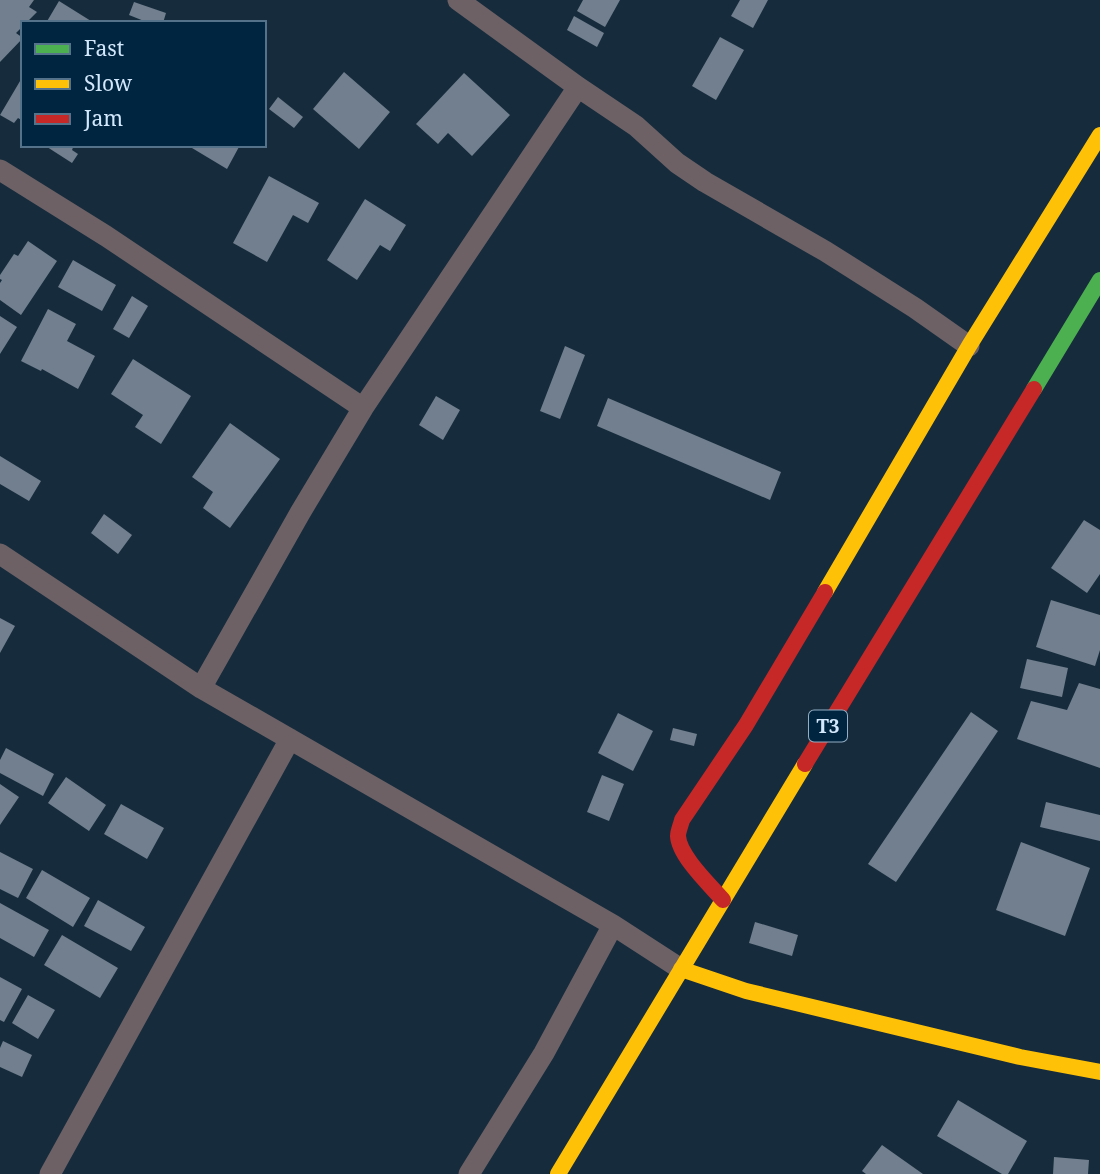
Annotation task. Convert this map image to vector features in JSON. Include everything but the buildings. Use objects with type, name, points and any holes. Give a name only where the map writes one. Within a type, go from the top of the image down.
[{"type":"main road","points":[[723,900],[691,863],[680,844],[678,834],[682,820],[746,725],[969,346],[1100,135]]},
{"type":"main road","name":"T3","points":[[558,1174],[1100,280]]},
{"type":"main road","points":[[681,969],[758,994],[1020,1057],[1100,1072]]},
{"type":"street","points":[[458,0],[578,88],[636,126],[677,163],[705,182],[825,251],[969,346]]},
{"type":"street","points":[[201,688],[362,408],[578,88]]},
{"type":"street","points":[[0,170],[106,236],[362,408]]},
{"type":"street","points":[[0,554],[201,688],[613,925],[681,969]]},
{"type":"street","points":[[50,1174],[290,739]]},
{"type":"street","points":[[468,1174],[544,1053],[613,925]]},
{"type":"traffic: fast","points":[[1034,389],[1100,280]]},
{"type":"traffic: slow","points":[[825,592],[969,346],[1100,135]]},
{"type":"traffic: slow","points":[[558,1174],[805,764]]},
{"type":"traffic: slow","points":[[681,969],[746,991],[1020,1057],[1100,1072]]},
{"type":"traffic: jam","points":[[805,764],[1034,389]]},
{"type":"traffic: jam","points":[[723,900],[684,852],[678,836],[682,820],[746,725],[825,592]]}]
